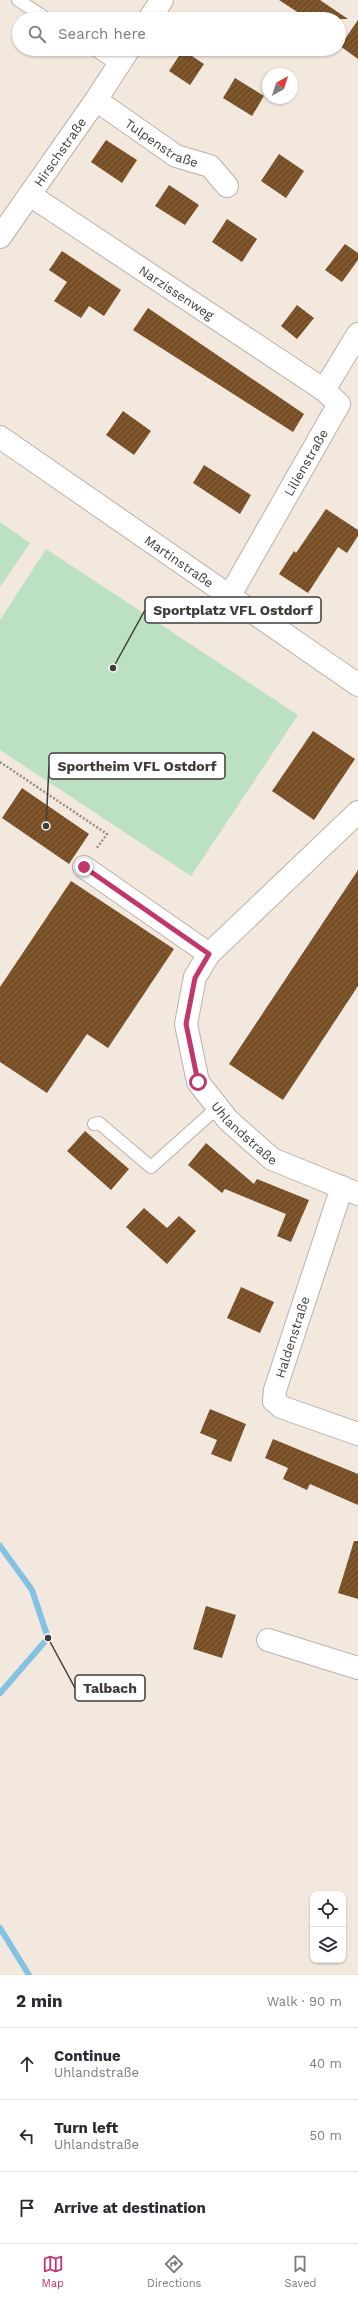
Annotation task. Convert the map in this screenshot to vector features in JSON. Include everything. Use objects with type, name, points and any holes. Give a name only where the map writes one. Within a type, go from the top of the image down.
[{"type":"street","points":[[154,12],[162,0]]},
{"type":"street","name":"Hirschstraße","points":[[0,237],[96,100],[123,57]]},
{"type":"street","name":"Tulpenstraße","points":[[96,100],[176,156],[210,166],[227,186]]},
{"type":"street","name":"Narzissenweg","points":[[30,195],[324,390]]},
{"type":"street","points":[[324,390],[358,334]]},
{"type":"street","name":"Lilienstraße","points":[[229,597],[339,404],[324,390]]},
{"type":"street","name":"Martinstraße","points":[[0,436],[229,597],[358,685]]},
{"type":"street","name":"Uhlandstraße","points":[[350,1191],[272,1159],[228,1120],[198,1082],[186,1024],[195,978],[209,954],[358,812]]},
{"type":"street","points":[[84,867],[209,954]]},
{"type":"street","name":"Haldenstraße","points":[[350,1191],[275,1390],[274,1401],[281,1407],[358,1434]]},
{"type":"street","points":[[268,1640],[358,1668]]},
{"type":"lane","points":[[18,0],[37,12]]},
{"type":"lane","points":[[94,1124],[99,1123],[151,1167],[218,1107]]},
{"type":"path","points":[[0,762],[107,834],[84,867]]},
{"type":"green space","points":[[0,522],[30,543],[0,587]]},
{"type":"green space","points":[[46,549],[298,715],[191,876],[0,750],[0,620]]},
{"type":"building","points":[[279,0],[320,0],[338,12],[297,12]]},
{"type":"building","points":[[358,20],[358,59],[346,50],[346,37]]},
{"type":"building","points":[[179,56],[192,56],[204,64],[190,85],[169,71]]},
{"type":"building","points":[[235,78],[262,95],[262,99],[252,116],[223,98]]},
{"type":"building","points":[[106,140],[137,160],[122,183],[91,162]]},
{"type":"building","points":[[279,154],[304,171],[286,198],[261,181]]},
{"type":"building","points":[[169,185],[199,205],[185,225],[155,206]]},
{"type":"building","points":[[227,219],[257,239],[242,262],[212,242]]},
{"type":"building","points":[[345,244],[358,253],[358,260],[342,282],[325,270]]},
{"type":"building","points":[[62,251],[121,290],[104,316],[89,306],[81,318],[54,301],[67,282],[49,270]]},
{"type":"building","points":[[297,305],[314,318],[297,339],[281,326]]},
{"type":"building","points":[[148,308],[304,414],[293,432],[133,330]]},
{"type":"building","points":[[123,411],[151,431],[134,455],[106,435]]},
{"type":"building","points":[[204,465],[251,495],[240,514],[193,483]]},
{"type":"building","points":[[326,509],[358,530],[358,536],[347,553],[338,547],[308,593],[279,574],[294,551],[296,553]]},
{"type":"building","points":[[313,731],[355,759],[314,820],[272,791]]},
{"type":"building","points":[[22,788],[89,834],[69,864],[2,818]]},
{"type":"building","points":[[358,870],[358,986],[283,1100],[229,1064]]},
{"type":"building","points":[[71,881],[174,949],[108,1048],[87,1034],[47,1093],[0,1062],[0,987]]},
{"type":"building","points":[[85,1131],[129,1169],[111,1190],[67,1151]]},
{"type":"building","points":[[206,1143],[254,1184],[257,1179],[309,1200],[291,1242],[277,1236],[286,1214],[225,1189],[222,1193],[188,1165]]},
{"type":"building","points":[[144,1208],[167,1228],[179,1216],[196,1231],[167,1264],[126,1227]]},
{"type":"building","points":[[241,1287],[274,1302],[260,1333],[227,1318]]},
{"type":"building","points":[[210,1409],[246,1424],[231,1462],[211,1454],[217,1440],[200,1433]]},
{"type":"building","points":[[273,1439],[358,1474],[358,1505],[310,1484],[307,1490],[283,1479],[288,1468],[265,1458]]},
{"type":"building","points":[[354,1541],[358,1541],[358,1599],[338,1593]]},
{"type":"building","points":[[206,1606],[236,1615],[222,1658],[193,1649]]},
{"type":"waterway","points":[[0,1546],[32,1590],[48,1638],[0,1693]]},
{"type":"waterway","points":[[0,1928],[29,1975]]},
{"type":"place","name":"Sportplatz VFL Ostdorf","points":[[113,668]]},
{"type":"place","name":"Sportheim VFL Ostdorf","points":[[46,826]]},
{"type":"place","name":"Talbach","points":[[48,1638]]},
{"type":"route","points":[[84,867],[209,954],[195,978],[186,1024],[198,1082]]}]
